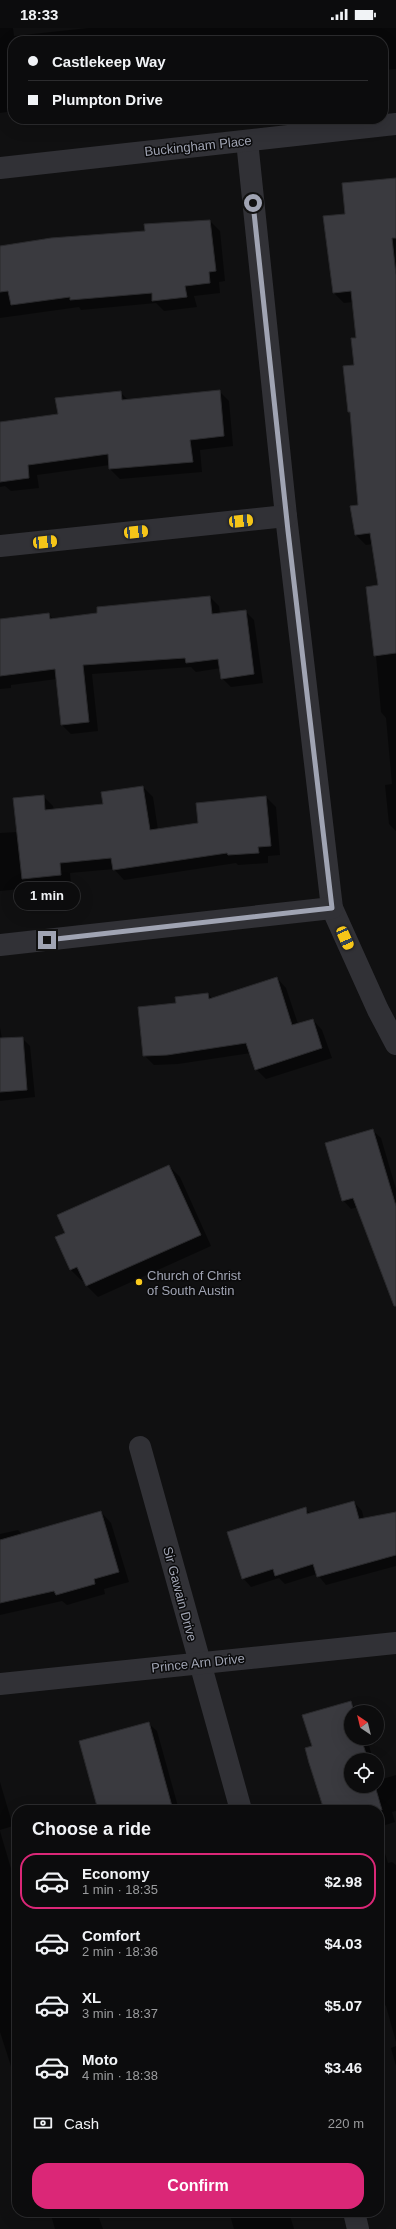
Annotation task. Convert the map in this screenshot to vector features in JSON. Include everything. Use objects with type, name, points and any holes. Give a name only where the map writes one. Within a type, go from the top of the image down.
[{"type":"street","name":"Buckingham Place","points":[[0,168],[396,124]]},
{"type":"street","points":[[247,141],[286,516],[332,908],[378,1010],[396,1044]]},
{"type":"street","points":[[0,546],[286,516]]},
{"type":"street","points":[[0,945],[332,908]]},
{"type":"street","name":"Sir Gawain Drive","points":[[140,1447],[240,1805]]},
{"type":"street","name":"Prince Arn Drive","points":[[0,1684],[396,1643]]},
{"type":"street","points":[[355,2217],[358,2229]]},
{"type":"building","points":[[396,178],[396,238],[392,238],[396,275],[396,653],[374,656],[366,587],[378,585],[370,533],[355,535],[350,506],[358,505],[350,412],[348,412],[343,366],[354,365],[351,338],[356,338],[351,291],[333,293],[323,216],[345,214],[342,183]]},
{"type":"building","points":[[210,220],[216,271],[209,272],[210,283],[185,286],[187,297],[152,301],[152,293],[70,300],[70,297],[11,305],[8,291],[0,292],[0,246],[51,238],[145,231],[144,224]]},
{"type":"building","points":[[220,390],[224,436],[190,440],[193,462],[109,469],[108,454],[28,465],[29,478],[0,482],[0,422],[58,414],[55,398],[121,391],[122,400]]},
{"type":"building","points":[[210,596],[212,614],[246,610],[254,674],[221,679],[218,659],[186,663],[185,658],[83,665],[89,722],[61,725],[55,669],[0,676],[0,619],[49,613],[50,619],[97,613],[97,607]]},
{"type":"building","points":[[143,786],[150,830],[198,823],[196,803],[266,796],[271,846],[258,847],[259,853],[228,855],[227,853],[113,870],[111,858],[60,863],[61,875],[22,879],[13,798],[44,795],[45,810],[103,804],[101,792]]},
{"type":"building","points":[[277,977],[292,1025],[313,1019],[322,1048],[255,1070],[246,1043],[167,1055],[143,1056],[138,1007],[176,1003],[175,997],[208,993],[209,999]]},
{"type":"building","points":[[23,1037],[27,1090],[0,1092],[0,1038]]},
{"type":"building","points":[[373,1129],[396,1206],[396,1306],[394,1306],[353,1198],[342,1201],[325,1143]]},
{"type":"building","points":[[169,1165],[201,1235],[86,1286],[77,1267],[70,1270],[55,1237],[65,1233],[57,1215]]},
{"type":"building","points":[[354,1501],[359,1519],[396,1512],[396,1555],[317,1577],[313,1564],[275,1576],[273,1569],[242,1579],[227,1532],[306,1507],[307,1514]]},
{"type":"building","points":[[101,1511],[119,1572],[94,1579],[95,1584],[56,1595],[54,1591],[0,1603],[0,1540]]},
{"type":"building","points":[[351,1701],[352,1705],[344,1705],[344,1745],[363,1745],[366,1753],[344,1753],[344,1793],[377,1793],[381,1805],[322,1805],[305,1748],[312,1746],[302,1715]]},
{"type":"building","points":[[149,1722],[172,1805],[97,1805],[79,1741]]},
{"type":"place","name":"Church of Christ of South Austin","points":[[139,1282]]},
{"type":"route","points":[[47,940],[332,908],[288,531],[253,203]]}]
